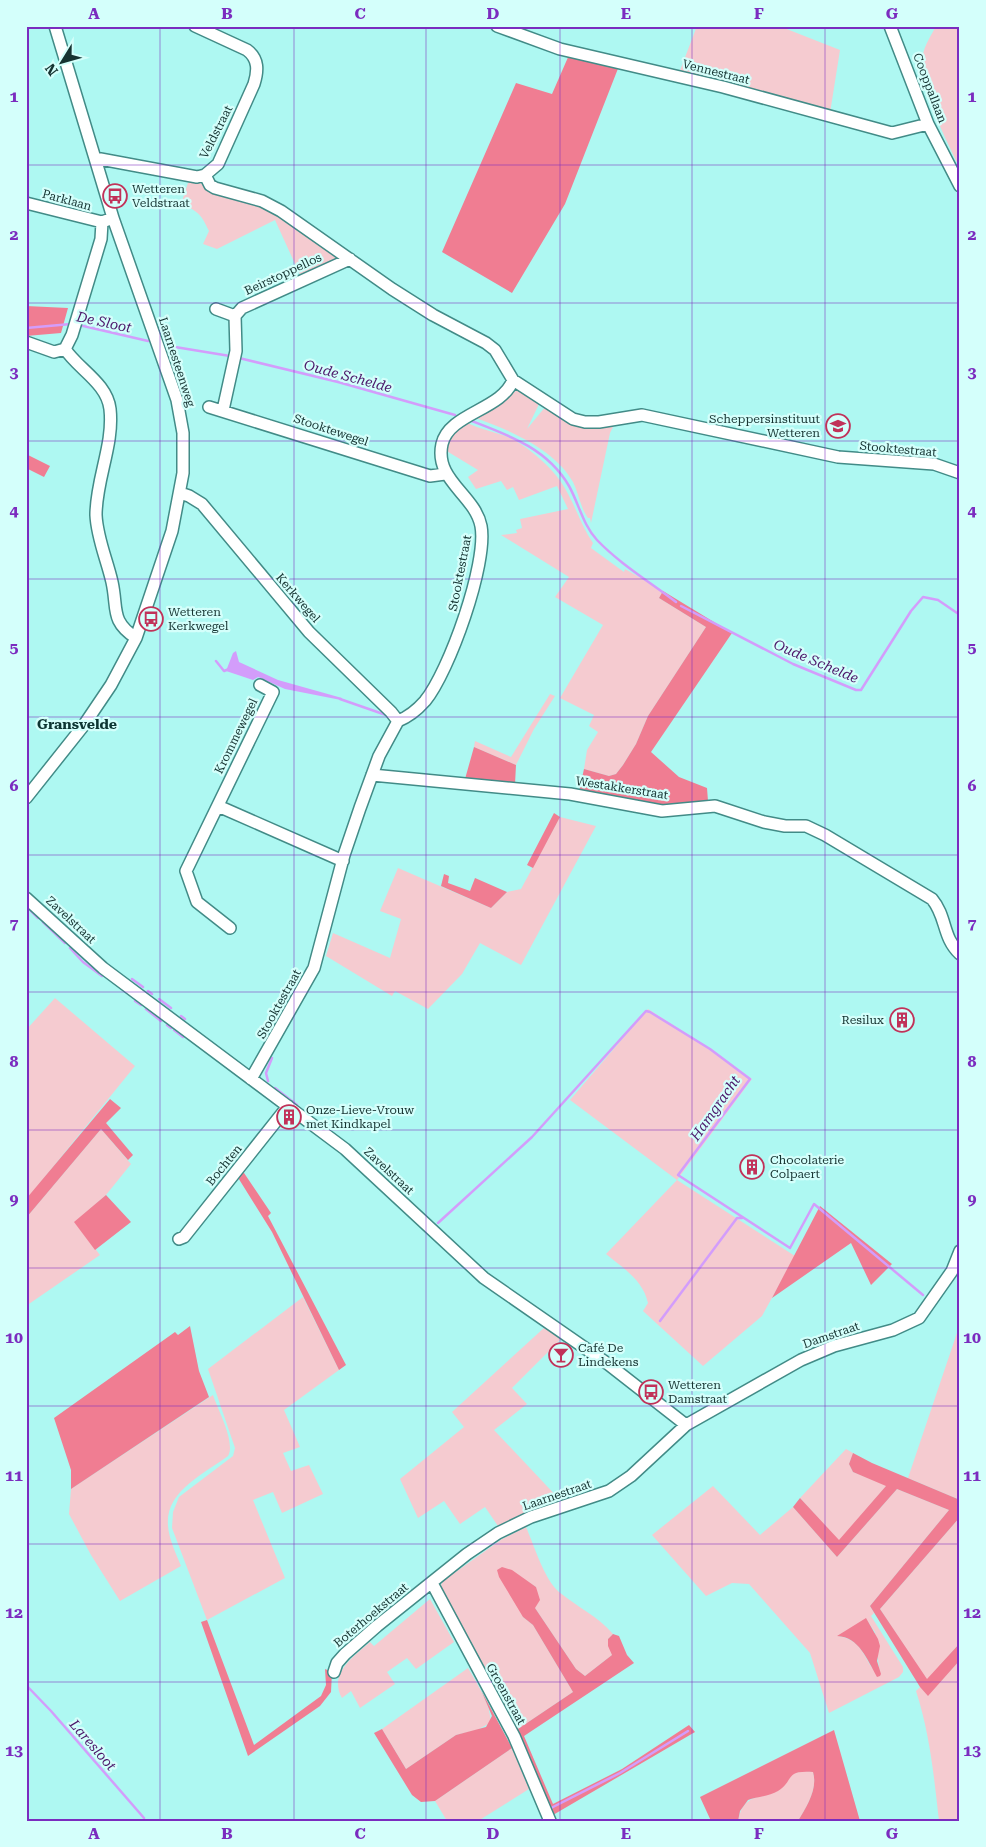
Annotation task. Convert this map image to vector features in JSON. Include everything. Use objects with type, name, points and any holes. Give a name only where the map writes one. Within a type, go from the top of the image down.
[{"type":"street","name":"Laarnesteenweg","points":[[26,798],[84,725],[111,685],[136,638],[172,531],[183,474],[183,433],[177,400],[113,218],[55,26]]},
{"type":"street","name":"Veldstraat","points":[[95,158],[188,176],[205,175],[218,164],[254,84],[258,70],[252,54],[247,50],[195,26]]},
{"type":"street","name":"Vennestraat","points":[[497,26],[560,49],[723,87],[892,133],[928,124]]},
{"type":"street","name":"Cooppallaan","points":[[890,26],[928,124],[960,186]]},
{"type":"street","name":"Beirstoppellos","points":[[205,175],[215,188],[262,201],[282,211],[433,315],[486,343],[494,350],[513,380]]},
{"type":"street","name":"Parklaan","points":[[26,203],[102,222]]},
{"type":"street","points":[[65,349],[75,325],[100,239],[102,222],[113,218]]},
{"type":"street","name":"Beirstoppellos","points":[[235,316],[242,308],[350,259]]},
{"type":"street","points":[[216,309],[235,316],[235,356],[223,410]]},
{"type":"street","points":[[26,342],[54,352],[65,349]]},
{"type":"street","points":[[65,349],[74,362],[100,386],[110,407],[110,433],[96,515],[112,583],[118,620],[122,628],[136,638]]},
{"type":"street","points":[[445,474],[441,460],[442,444],[447,432],[506,392],[513,380]]},
{"type":"street","name":"Stooktestraat","points":[[513,380],[573,418],[585,422],[599,422],[642,414],[838,457],[933,464],[960,473]]},
{"type":"street","name":"Stooktewegel","points":[[209,407],[430,476],[445,474]]},
{"type":"street","name":"Stooktestraat","points":[[251,1079],[314,968],[343,861],[372,775],[398,721],[407,718],[424,702],[432,690],[464,621],[474,583],[482,537],[481,526],[477,515],[445,474]]},
{"type":"street","name":"Kerkwegel","points":[[180,493],[202,504],[309,632],[392,712],[398,721]]},
{"type":"street","name":"Krommewegel","points":[[230,928],[197,902],[186,871],[273,692],[260,685]]},
{"type":"street","name":"Westakkerstraat","points":[[372,775],[570,794],[662,811],[715,806],[764,822],[784,826],[806,826],[825,835],[932,899],[939,908],[948,940],[960,954]]},
{"type":"street","points":[[218,806],[343,861]]},
{"type":"street","name":"Zavelstraat","points":[[26,898],[103,968],[345,1149],[484,1278],[530,1312],[608,1364],[686,1425]]},
{"type":"street","name":"Bochten","points":[[179,1239],[184,1237],[288,1106]]},
{"type":"street","name":"Damstraat","points":[[686,1425],[818,1352],[893,1330],[919,1318],[956,1272],[960,1251]]},
{"type":"street","name":"Laarnestraat","points":[[432,1583],[467,1554],[506,1529],[532,1517],[581,1502],[614,1488],[630,1476],[686,1425]]},
{"type":"street","name":"Boterhoekstraat","points":[[334,1672],[337,1663],[345,1654],[432,1583]]},
{"type":"street","name":"Groenstraat","points":[[432,1583],[514,1736],[550,1821]]},
{"type":"shaded area","points":[[697,26],[779,26],[840,50],[830,113],[679,73]]},
{"type":"shaded area","points":[[936,26],[960,26],[960,169],[935,114],[925,84],[923,55],[926,44]]},
{"type":"shaded area","points":[[569,55],[619,66],[565,204],[512,293],[442,252],[516,83],[552,94]]},
{"type":"shaded area","points":[[194,181],[260,204],[333,250],[336,260],[301,277],[275,220],[217,249],[203,244],[209,231],[204,221],[195,211],[181,204],[188,183]]},
{"type":"shaded area","points":[[26,306],[68,308],[61,333],[26,336]]},
{"type":"shaded area","points":[[519,389],[540,402],[527,429],[546,406],[560,416],[619,423],[614,425],[610,433],[591,523],[590,518],[588,518],[583,509],[573,482],[555,460],[515,434],[473,417]]},
{"type":"shaded area","points":[[466,422],[516,441],[540,459],[557,476],[566,489],[593,543],[591,548],[624,572],[625,569],[663,591],[659,598],[706,627],[648,716],[636,744],[616,774],[609,776],[584,769],[587,750],[598,732],[589,726],[594,715],[560,698],[603,625],[555,597],[569,577],[501,535],[517,533],[516,530],[522,528],[520,519],[568,509],[557,486],[519,500],[513,487],[507,490],[501,481],[476,489],[468,477],[478,470],[445,450],[448,438]]},
{"type":"shaded area","points":[[26,454],[50,466],[44,477],[26,468]]},
{"type":"shaded area","points":[[663,591],[732,633],[651,752],[679,777],[707,788],[708,801],[663,807],[579,791],[584,769],[609,776],[616,774],[623,765],[636,744],[648,716],[706,627],[659,598]]},
{"type":"shaded area","points":[[236,651],[239,662],[278,680],[342,698],[341,700],[285,689],[258,677],[253,680],[226,671],[233,653]]},
{"type":"shaded area","points":[[550,694],[555,696],[534,729],[516,765],[474,747],[475,741],[511,757]]},
{"type":"shaded area","points":[[474,747],[516,765],[515,784],[465,779]]},
{"type":"shaded area","points":[[554,813],[560,817],[533,868],[527,865]]},
{"type":"shaded area","points":[[560,817],[596,826],[521,965],[480,943],[462,974],[428,1009],[395,991],[392,996],[326,956],[333,933],[390,958],[401,919],[380,911],[398,868],[491,908],[507,892],[521,889]]},
{"type":"shaded area","points":[[444,874],[449,876],[448,883],[470,891],[475,878],[507,892],[491,908],[441,886]]},
{"type":"shaded area","points":[[55,998],[135,1066],[26,1200],[26,1030]]},
{"type":"shaded area","points":[[648,1009],[752,1079],[677,1180],[570,1100]]},
{"type":"shaded area","points":[[110,1099],[121,1108],[106,1123],[133,1155],[128,1160],[101,1129],[26,1218],[26,1199]]},
{"type":"shaded area","points":[[101,1129],[131,1164],[106,1195],[75,1222],[100,1255],[26,1306],[26,1218]]},
{"type":"shaded area","points":[[242,1170],[271,1213],[268,1216],[346,1365],[339,1370],[272,1232],[237,1176]]},
{"type":"shaded area","points":[[677,1180],[795,1256],[762,1316],[703,1366],[643,1311],[648,1303],[642,1288],[632,1275],[606,1254]]},
{"type":"shaded area","points":[[106,1195],[131,1222],[95,1250],[74,1222]]},
{"type":"shaded area","points":[[820,1206],[892,1264],[871,1285],[851,1243],[772,1298]]},
{"type":"shaded area","points":[[303,1297],[339,1370],[284,1410],[300,1447],[283,1453],[291,1471],[309,1465],[323,1494],[282,1513],[273,1492],[253,1500],[285,1578],[207,1620],[172,1528],[173,1512],[179,1497],[233,1456],[235,1448],[208,1369]]},
{"type":"shaded area","points":[[960,1324],[960,1500],[908,1478]]},
{"type":"shaded area","points":[[190,1326],[199,1371],[209,1397],[71,1489],[71,1470],[54,1418],[175,1332],[178,1335]]},
{"type":"shaded area","points":[[545,1327],[561,1339],[512,1388],[527,1404],[494,1430],[561,1501],[498,1526],[485,1507],[460,1524],[444,1501],[418,1518],[400,1479],[464,1427],[452,1412]]},
{"type":"shaded area","points":[[213,1395],[228,1435],[230,1450],[228,1456],[179,1493],[173,1503],[169,1514],[168,1526],[181,1566],[120,1601],[91,1555],[69,1514],[71,1489]]},
{"type":"shaded area","points":[[846,1449],[853,1453],[849,1464],[853,1472],[887,1485],[839,1541],[800,1498]]},
{"type":"shaded area","points":[[853,1453],[872,1463],[960,1500],[960,1517],[880,1609],[927,1679],[960,1643],[960,1660],[928,1696],[920,1687],[870,1606],[949,1510],[897,1489],[837,1557],[793,1507],[800,1498],[839,1540],[886,1486],[853,1472],[849,1464]]},
{"type":"shaded area","points":[[713,1486],[760,1535],[793,1507],[837,1557],[897,1489],[949,1510],[870,1606],[874,1613],[871,1616],[903,1667],[903,1672],[899,1677],[829,1713],[810,1653],[749,1584],[732,1583],[706,1596],[652,1535]],"holes":[[[866,1619],[875,1632],[880,1676],[854,1642],[838,1636]]]},
{"type":"shaded area","points":[[960,1517],[960,1643],[927,1680],[880,1609]]},
{"type":"shaded area","points":[[526,1527],[544,1570],[554,1586],[559,1592],[601,1622],[613,1634],[608,1639],[612,1655],[585,1676],[576,1669],[535,1608],[536,1587],[525,1580],[523,1617],[533,1625],[573,1692],[515,1731],[444,1597],[441,1585],[443,1581],[502,1539]]},
{"type":"shaded area","points":[[502,1567],[512,1570],[536,1587],[540,1600],[535,1608],[576,1669],[585,1676],[612,1655],[608,1646],[608,1639],[613,1634],[619,1636],[627,1655],[634,1663],[524,1736],[553,1804],[622,1769],[689,1725],[695,1732],[553,1815],[515,1731],[573,1692],[533,1625],[523,1617],[499,1577],[497,1570]]},
{"type":"shaded area","points":[[430,1599],[454,1642],[416,1669],[407,1658],[387,1672],[395,1684],[360,1708],[351,1691],[342,1698],[338,1681],[340,1673],[350,1660],[370,1642],[374,1646]]},
{"type":"shaded area","points":[[866,1618],[880,1646],[877,1661],[881,1674],[877,1677],[862,1650],[851,1640],[837,1636]]},
{"type":"shaded area","points":[[207,1620],[254,1745],[321,1696],[326,1685],[325,1669],[332,1672],[331,1692],[320,1706],[248,1756],[201,1622]]},
{"type":"shaded area","points":[[960,1660],[960,1821],[939,1821],[928,1739],[916,1691],[920,1687],[928,1695]]},
{"type":"shaded area","points":[[468,1668],[489,1710],[490,1723],[477,1730],[456,1735],[406,1769],[382,1729]]},
{"type":"shaded area","points":[[481,1690],[512,1748],[435,1801],[421,1802],[412,1795],[374,1733],[382,1729],[406,1769],[456,1735],[486,1727],[492,1716]]},
{"type":"shaded area","points":[[834,1730],[860,1821],[798,1821],[811,1797],[814,1785],[813,1772],[804,1772],[794,1774],[775,1793],[748,1800],[740,1811],[738,1821],[711,1821],[700,1797]]},
{"type":"shaded area","points":[[512,1748],[529,1789],[478,1821],[447,1821],[435,1801]]},
{"type":"shaded area","points":[[813,1772],[814,1785],[811,1797],[798,1821],[738,1821],[741,1811],[750,1800],[776,1791],[784,1785],[793,1773]]},
{"type":"waterway","name":"De Sloot","points":[[26,328],[71,324]]},
{"type":"waterway","name":"De Sloot","points":[[79,325],[148,341]]},
{"type":"waterway","name":"Oude Schelde","points":[[169,346],[230,356]]},
{"type":"waterway","name":"Oude Schelde","points":[[239,358],[338,382],[455,415]]},
{"type":"waterway","name":"Oude Schelde","points":[[469,420],[512,437],[538,452],[550,462],[569,486],[585,521],[597,540],[625,565],[676,602]]},
{"type":"waterway","name":"Oude Schelde","points":[[681,606],[793,664],[856,690],[861,690],[911,611],[923,597],[938,600],[960,615]]},
{"type":"waterway","points":[[216,661],[224,671],[229,669]]},
{"type":"waterway","points":[[340,699],[386,715]]},
{"type":"waterway","points":[[31,911],[38,918]]},
{"type":"waterway","points":[[43,922],[65,943]]},
{"type":"waterway","points":[[70,948],[83,962],[102,976]]},
{"type":"waterway","points":[[132,979],[143,987]]},
{"type":"waterway","points":[[148,991],[152,994]]},
{"type":"waterway","points":[[159,999],[171,1008]]},
{"type":"waterway","points":[[135,1001],[141,1005]]},
{"type":"waterway","points":[[146,1009],[161,1021]]},
{"type":"waterway","name":"Hamgracht","points":[[438,1223],[532,1137],[646,1011],[710,1049],[750,1079],[678,1175],[790,1248],[814,1204],[923,1295]]},
{"type":"waterway","points":[[181,1016],[185,1019]]},
{"type":"waterway","points":[[167,1025],[171,1028]]},
{"type":"waterway","points":[[174,1030],[183,1037]]},
{"type":"waterway","points":[[268,1081],[266,1073],[272,1058]]},
{"type":"waterway","points":[[275,1088],[297,1105]]},
{"type":"waterway","points":[[660,1321],[737,1218],[742,1218]]},
{"type":"waterway","name":"Laresloot","points":[[26,1685],[144,1818]]},
{"type":"waterway","points":[[551,1811],[550,1809],[553,1807],[620,1773],[688,1731]]},
{"type":"place","name":"Wetteren Veldstraat","points":[[115,196]]},
{"type":"place","name":"Scheppersinstituut Wetteren","points":[[838,426]]},
{"type":"place","name":"Wetteren Kerkwegel","points":[[151,619]]},
{"type":"place","name":"Resilux","points":[[902,1020]]},
{"type":"place","name":"Onze-Lieve-Vrouw met Kindkapel","points":[[289,1117]]},
{"type":"place","name":"Chocolaterie Colpaert","points":[[752,1167]]},
{"type":"place","name":"Café De Lindekens","points":[[561,1355]]},
{"type":"place","name":"Wetteren Damstraat","points":[[651,1392]]},
{"type":"district","name":"Gransvelde","points":[[77,724]]}]
